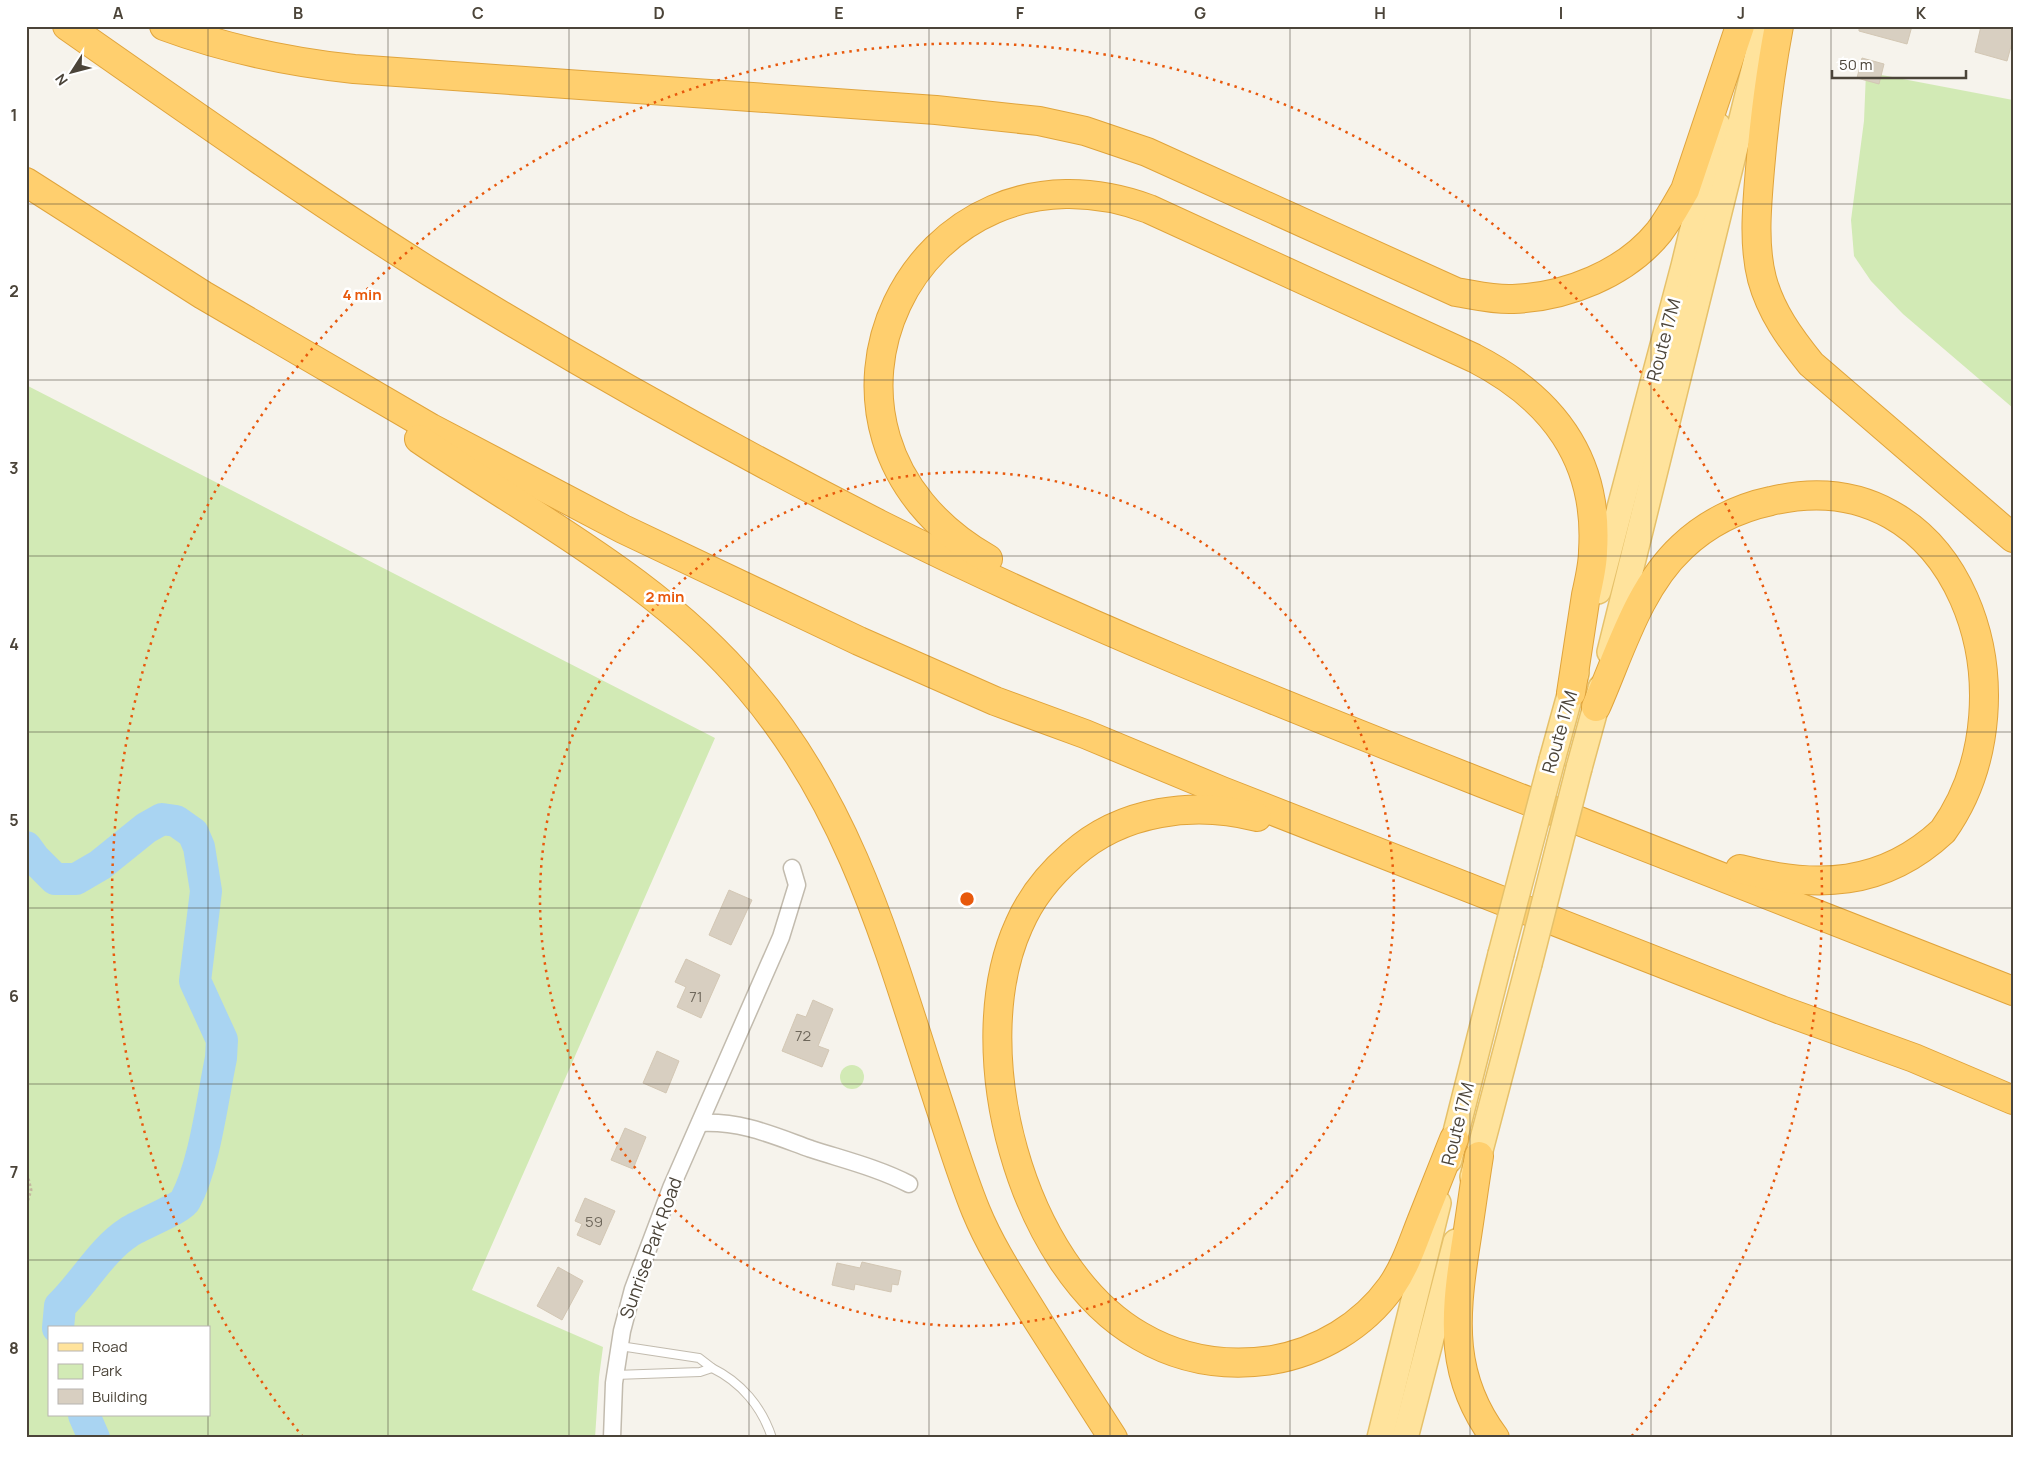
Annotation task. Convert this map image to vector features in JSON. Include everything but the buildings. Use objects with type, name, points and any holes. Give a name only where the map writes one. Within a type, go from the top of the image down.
[{"type":"highway","points":[[67,26],[323,202],[427,270],[562,352],[732,447],[883,526],[1146,648],[1616,836],[2013,991]]},
{"type":"highway","points":[[164,26],[242,51],[301,63],[354,70],[936,110],[1039,121],[1093,133],[1147,152],[1456,292],[1512,299],[1539,297],[1567,291],[1592,281],[1638,251],[1658,233],[1674,211],[1685,190],[1741,26]]},
{"type":"highway","points":[[1779,26],[1763,132],[1757,209],[1757,247],[1762,279],[1774,311],[1791,339],[1811,364],[2013,538]]},
{"type":"highway","points":[[26,182],[100,231],[255,327],[431,428],[725,579],[995,701],[1085,734],[1222,791],[1781,1010],[1914,1058],[2013,1100]]},
{"type":"highway","points":[[1123,637],[968,548],[942,528],[919,503],[901,476],[888,448],[881,419],[878,366],[885,334],[897,302],[911,279],[943,242],[972,221],[1006,205],[1036,197],[1087,194],[1122,199],[1149,209],[1474,358],[1503,373],[1548,410],[1566,435],[1579,461],[1588,490],[1593,519],[1594,551],[1571,693]]},
{"type":"highway","points":[[255,327],[641,587],[696,632],[750,688],[772,715],[817,781],[853,851],[871,899],[976,1211],[1006,1270],[1113,1438]]},
{"type":"highway","points":[[1596,706],[1645,596],[1682,547],[1703,530],[1728,515],[1754,505],[1783,498],[1839,497],[1867,503],[1919,528],[1944,547],[1964,569],[1981,594],[1994,621],[2003,649],[2007,700],[2005,716],[1997,750],[1987,775],[1972,800],[1952,823],[1932,842],[1906,858],[1856,878],[1828,882],[1797,881],[1768,877],[1616,836]]},
{"type":"highway","points":[[1360,844],[1241,813],[1208,809],[1176,810],[1144,816],[1100,834],[1058,867],[1041,886],[1017,928],[1007,961],[1000,995],[997,1030],[998,1066],[1002,1102],[1014,1156],[1033,1207],[1051,1241],[1086,1290],[1112,1317],[1139,1336],[1167,1350],[1195,1359],[1252,1362],[1308,1351],[1333,1340],[1356,1324],[1375,1306],[1390,1288],[1403,1267],[1454,1139]]},
{"type":"highway","points":[[1914,1058],[2013,1111]]},
{"type":"highway","points":[[1479,1156],[1457,1299],[1456,1328],[1458,1354],[1465,1381],[1475,1405],[1495,1438]]},
{"type":"main road","name":"Route 17M","points":[[1380,1438],[1501,954],[1684,266],[1741,26]]},
{"type":"main road","name":"Route 17M","points":[[1405,1438],[1596,706],[1765,26]]},
{"type":"street","name":"Sunrise Park Road","points":[[612,1438],[615,1375],[633,1289],[650,1241],[700,1122],[781,937],[797,885],[792,868]]},
{"type":"street","points":[[700,1122],[725,1122],[758,1130],[885,1172],[909,1184]]},
{"type":"lane","points":[[620,1346],[699,1358],[712,1368],[731,1377],[756,1404],[772,1438]]},
{"type":"lane","points":[[615,1375],[700,1372],[712,1368]]},
{"type":"path","points":[[26,1169],[30,1190],[26,1206]]},
{"type":"green space","points":[[1866,72],[2013,100],[2013,408],[1903,314],[1871,281],[1854,256],[1851,220],[1864,121]]},
{"type":"green space","points":[[26,385],[715,738],[472,1290],[603,1347],[595,1438],[26,1438]]},
{"type":"green space","points":[[852,1065],[861,1068],[864,1077],[861,1086],[852,1089],[843,1086],[840,1077],[843,1068]]},
{"type":"waterway","points":[[26,847],[55,879],[76,879],[100,865],[146,828],[162,819],[176,821],[193,833],[199,847],[206,891],[195,981],[222,1040],[221,1058],[203,1151],[192,1186],[185,1201],[176,1208],[134,1229],[119,1239],[101,1257],[60,1306],[58,1326]]},
{"type":"waterway","points":[[84,1416],[94,1438]]}]
